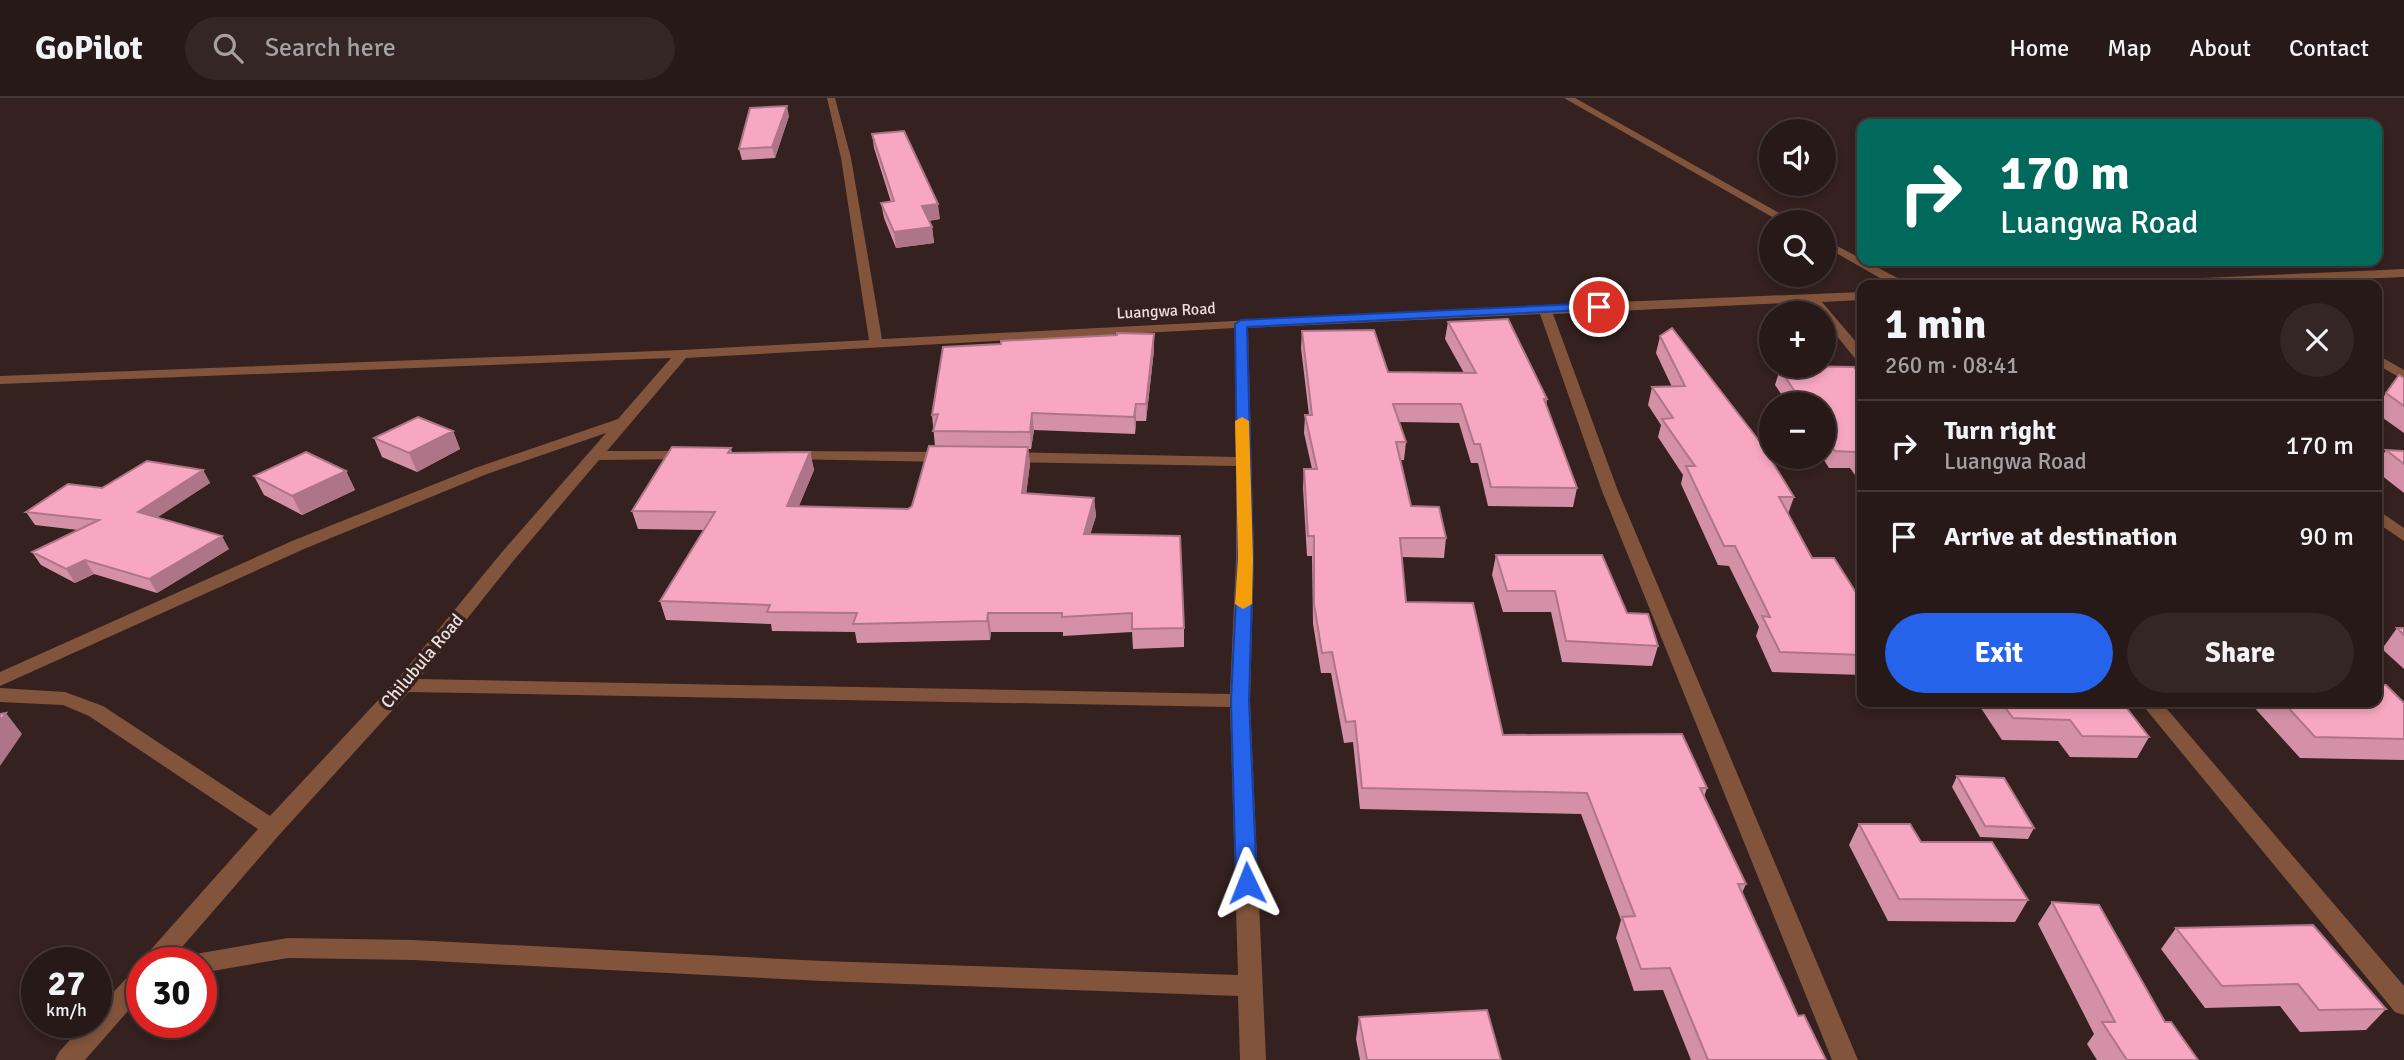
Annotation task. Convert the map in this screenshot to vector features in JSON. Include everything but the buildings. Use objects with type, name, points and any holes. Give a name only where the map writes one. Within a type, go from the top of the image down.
[{"type":"street","points":[[831,98],[846,158],[876,344]]},
{"type":"street","points":[[1568,98],[1768,210]]},
{"type":"street","points":[[1836,249],[1857,260]]},
{"type":"street","points":[[1867,266],[1892,280]]},
{"type":"street","points":[[2305,280],[2404,273]]},
{"type":"street","name":"Luangwa Road","points":[[0,380],[682,354],[1545,309],[1857,296]]},
{"type":"street","points":[[1812,299],[1857,352]]},
{"type":"street","points":[[1545,309],[1610,491],[1845,1060]]},
{"type":"street","points":[[1241,324],[1245,558],[1240,701],[1253,1060]]},
{"type":"street","name":"Chilubula Road","points":[[168,947],[272,828],[404,685],[508,556],[682,354]]},
{"type":"street","points":[[2382,362],[2404,376]]},
{"type":"street","points":[[0,680],[298,545],[481,471],[625,421]]},
{"type":"street","points":[[597,455],[707,456]]},
{"type":"street","points":[[776,456],[969,457]]},
{"type":"street","points":[[996,457],[1134,457],[1242,462]]},
{"type":"street","points":[[2382,519],[2404,536]]},
{"type":"street","points":[[404,685],[1240,701]]},
{"type":"street","points":[[0,695],[65,699],[96,711],[272,828]]},
{"type":"street","points":[[2154,707],[2404,1004]]},
{"type":"street","points":[[217,960],[288,948],[413,950],[823,971],[1251,986]]},
{"type":"street","points":[[68,1060],[126,996]]},
{"type":"slow traffic","points":[[1242,421],[1245,558],[1243,604]]},
{"type":"route","points":[[1247,883],[1240,701],[1245,558],[1241,324],[1599,307]]}]
